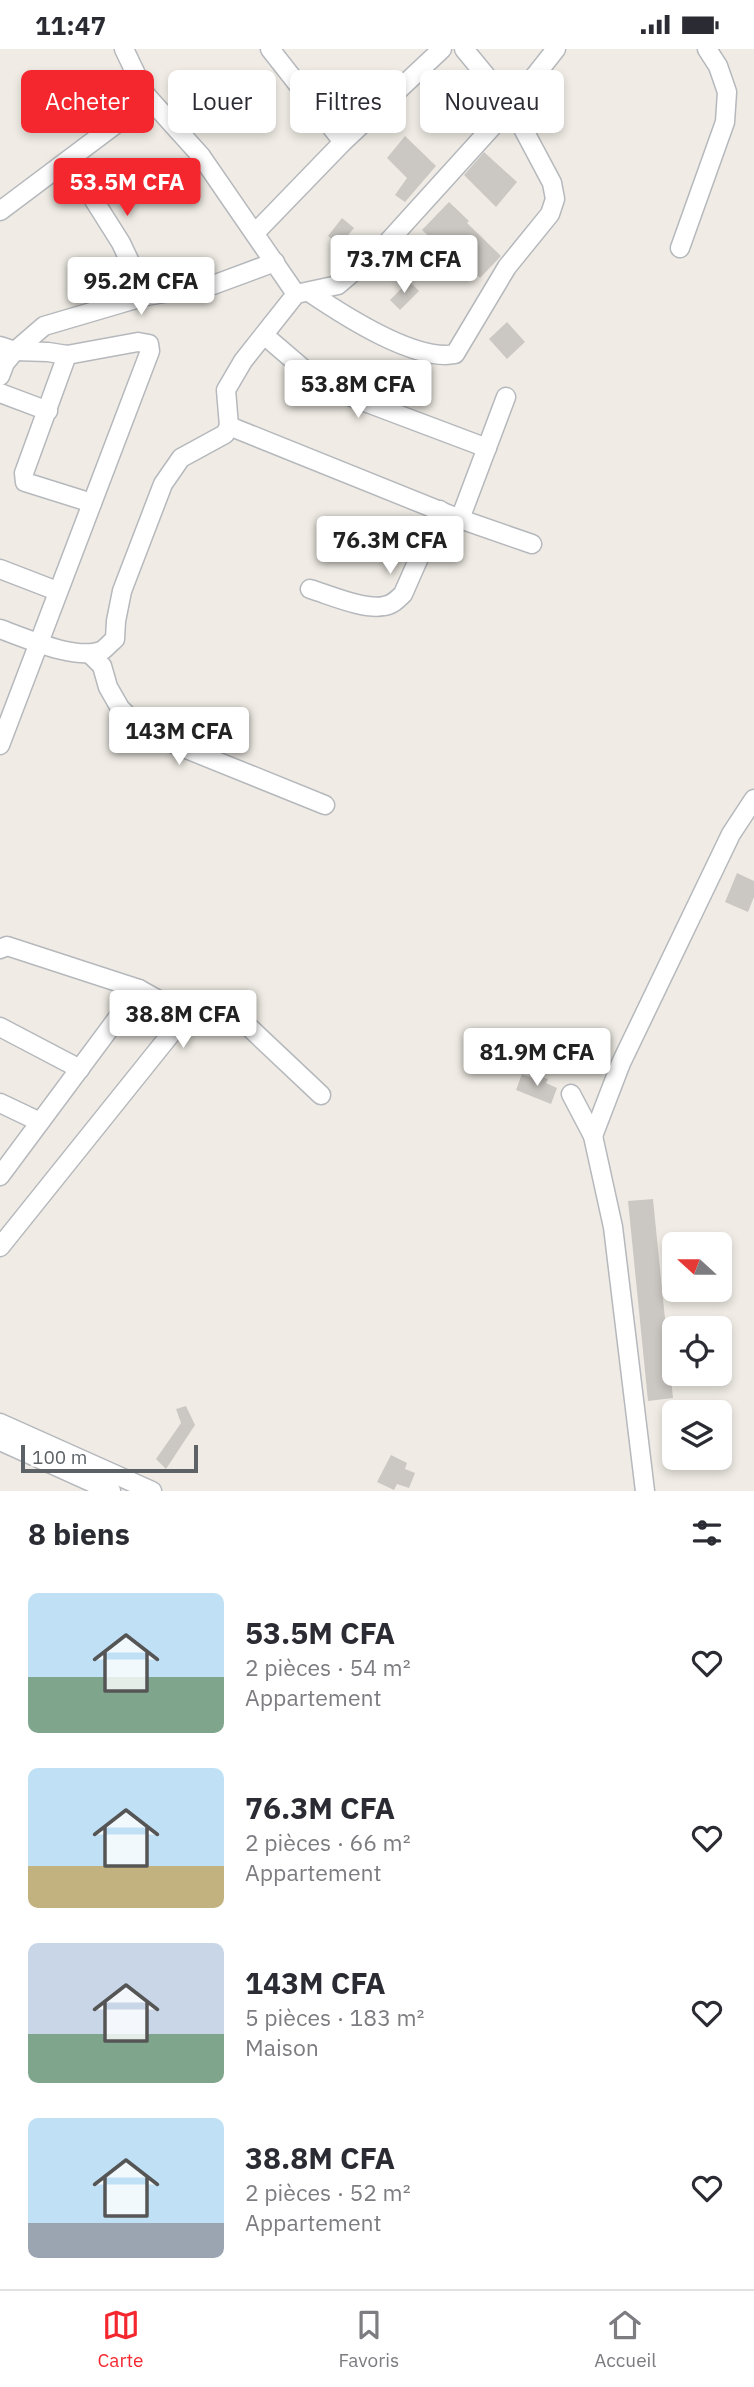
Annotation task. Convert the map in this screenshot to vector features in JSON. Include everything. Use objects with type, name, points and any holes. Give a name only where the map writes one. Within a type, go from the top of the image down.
[{"type":"street","points":[[124,49],[134,70]]},
{"type":"street","points":[[270,49],[343,142]]},
{"type":"street","points":[[256,233],[343,142],[442,49]]},
{"type":"street","points":[[464,49],[481,70]]},
{"type":"street","points":[[539,70],[556,49]]},
{"type":"street","points":[[680,248],[725,123],[727,92],[718,67],[707,49]]},
{"type":"street","points":[[154,104],[201,156],[275,262],[303,293],[349,319],[409,347],[443,356],[455,354],[507,267],[550,214],[555,199],[552,183],[525,133]]},
{"type":"street","points":[[0,211],[105,133]]},
{"type":"street","points":[[0,629],[38,644],[90,654],[104,649],[115,639],[122,590],[163,484],[181,458],[225,434],[229,426],[226,390],[243,361],[303,293],[338,285],[386,244],[487,133]]},
{"type":"street","points":[[71,159],[87,190],[121,243],[146,296]]},
{"type":"street","points":[[7,349],[44,326],[146,296],[212,285],[275,262]]},
{"type":"street","points":[[264,335],[313,377],[341,393],[487,449]]},
{"type":"street","points":[[0,745],[150,351],[149,344],[138,342],[67,355],[7,349]]},
{"type":"street","points":[[0,376],[7,349]]},
{"type":"street","points":[[67,355],[24,473],[25,482],[92,503]]},
{"type":"street","points":[[0,393],[48,411]]},
{"type":"street","points":[[460,519],[506,397]]},
{"type":"street","points":[[229,426],[460,519],[532,544]]},
{"type":"street","points":[[310,589],[358,603],[383,607],[394,602],[403,594],[440,510]]},
{"type":"street","points":[[0,569],[57,591]]},
{"type":"street","points":[[90,654],[102,666],[108,687],[120,708],[134,722],[169,742],[325,806]]},
{"type":"street","points":[[593,1136],[621,1063],[731,834],[754,799]]},
{"type":"street","points":[[0,949],[7,946],[139,989],[173,1009],[219,1006],[232,1011],[321,1095]]},
{"type":"street","points":[[0,1176],[139,989]]},
{"type":"street","points":[[0,1247],[170,1035],[175,1021],[173,1009]]},
{"type":"street","points":[[0,1027],[79,1069]]},
{"type":"street","points":[[570,1094],[593,1136],[613,1227],[645,1491]]},
{"type":"street","points":[[0,1103],[40,1122]]},
{"type":"street","points":[[0,1423],[152,1491]]},
{"type":"street","points":[[0,1441],[111,1491]]},
{"type":"building","points":[[405,136],[436,166],[405,202],[395,195],[407,178],[387,158]]},
{"type":"building","points":[[484,152],[517,182],[496,207],[464,175]]},
{"type":"building","points":[[449,202],[501,256],[480,278],[453,251],[449,255],[422,230]]},
{"type":"building","points":[[342,218],[354,228],[340,245],[328,236]]},
{"type":"building","points":[[409,281],[419,291],[400,310],[390,300]]},
{"type":"building","points":[[507,322],[525,342],[507,359],[489,339]]},
{"type":"building","points":[[737,873],[754,881],[754,897],[748,912],[725,902]]},
{"type":"building","points":[[522,1074],[533,1078],[535,1074],[548,1079],[546,1083],[557,1088],[551,1104],[516,1090]]},
{"type":"building","points":[[653,1199],[665,1316],[662,1316],[662,1386],[672,1386],[673,1398],[648,1401],[628,1201]]},
{"type":"building","points":[[186,1406],[195,1425],[166,1469],[156,1459],[181,1423],[176,1409]]},
{"type":"building","points":[[391,1455],[407,1463],[405,1469],[415,1473],[409,1488],[397,1484],[394,1490],[377,1482]]}]
